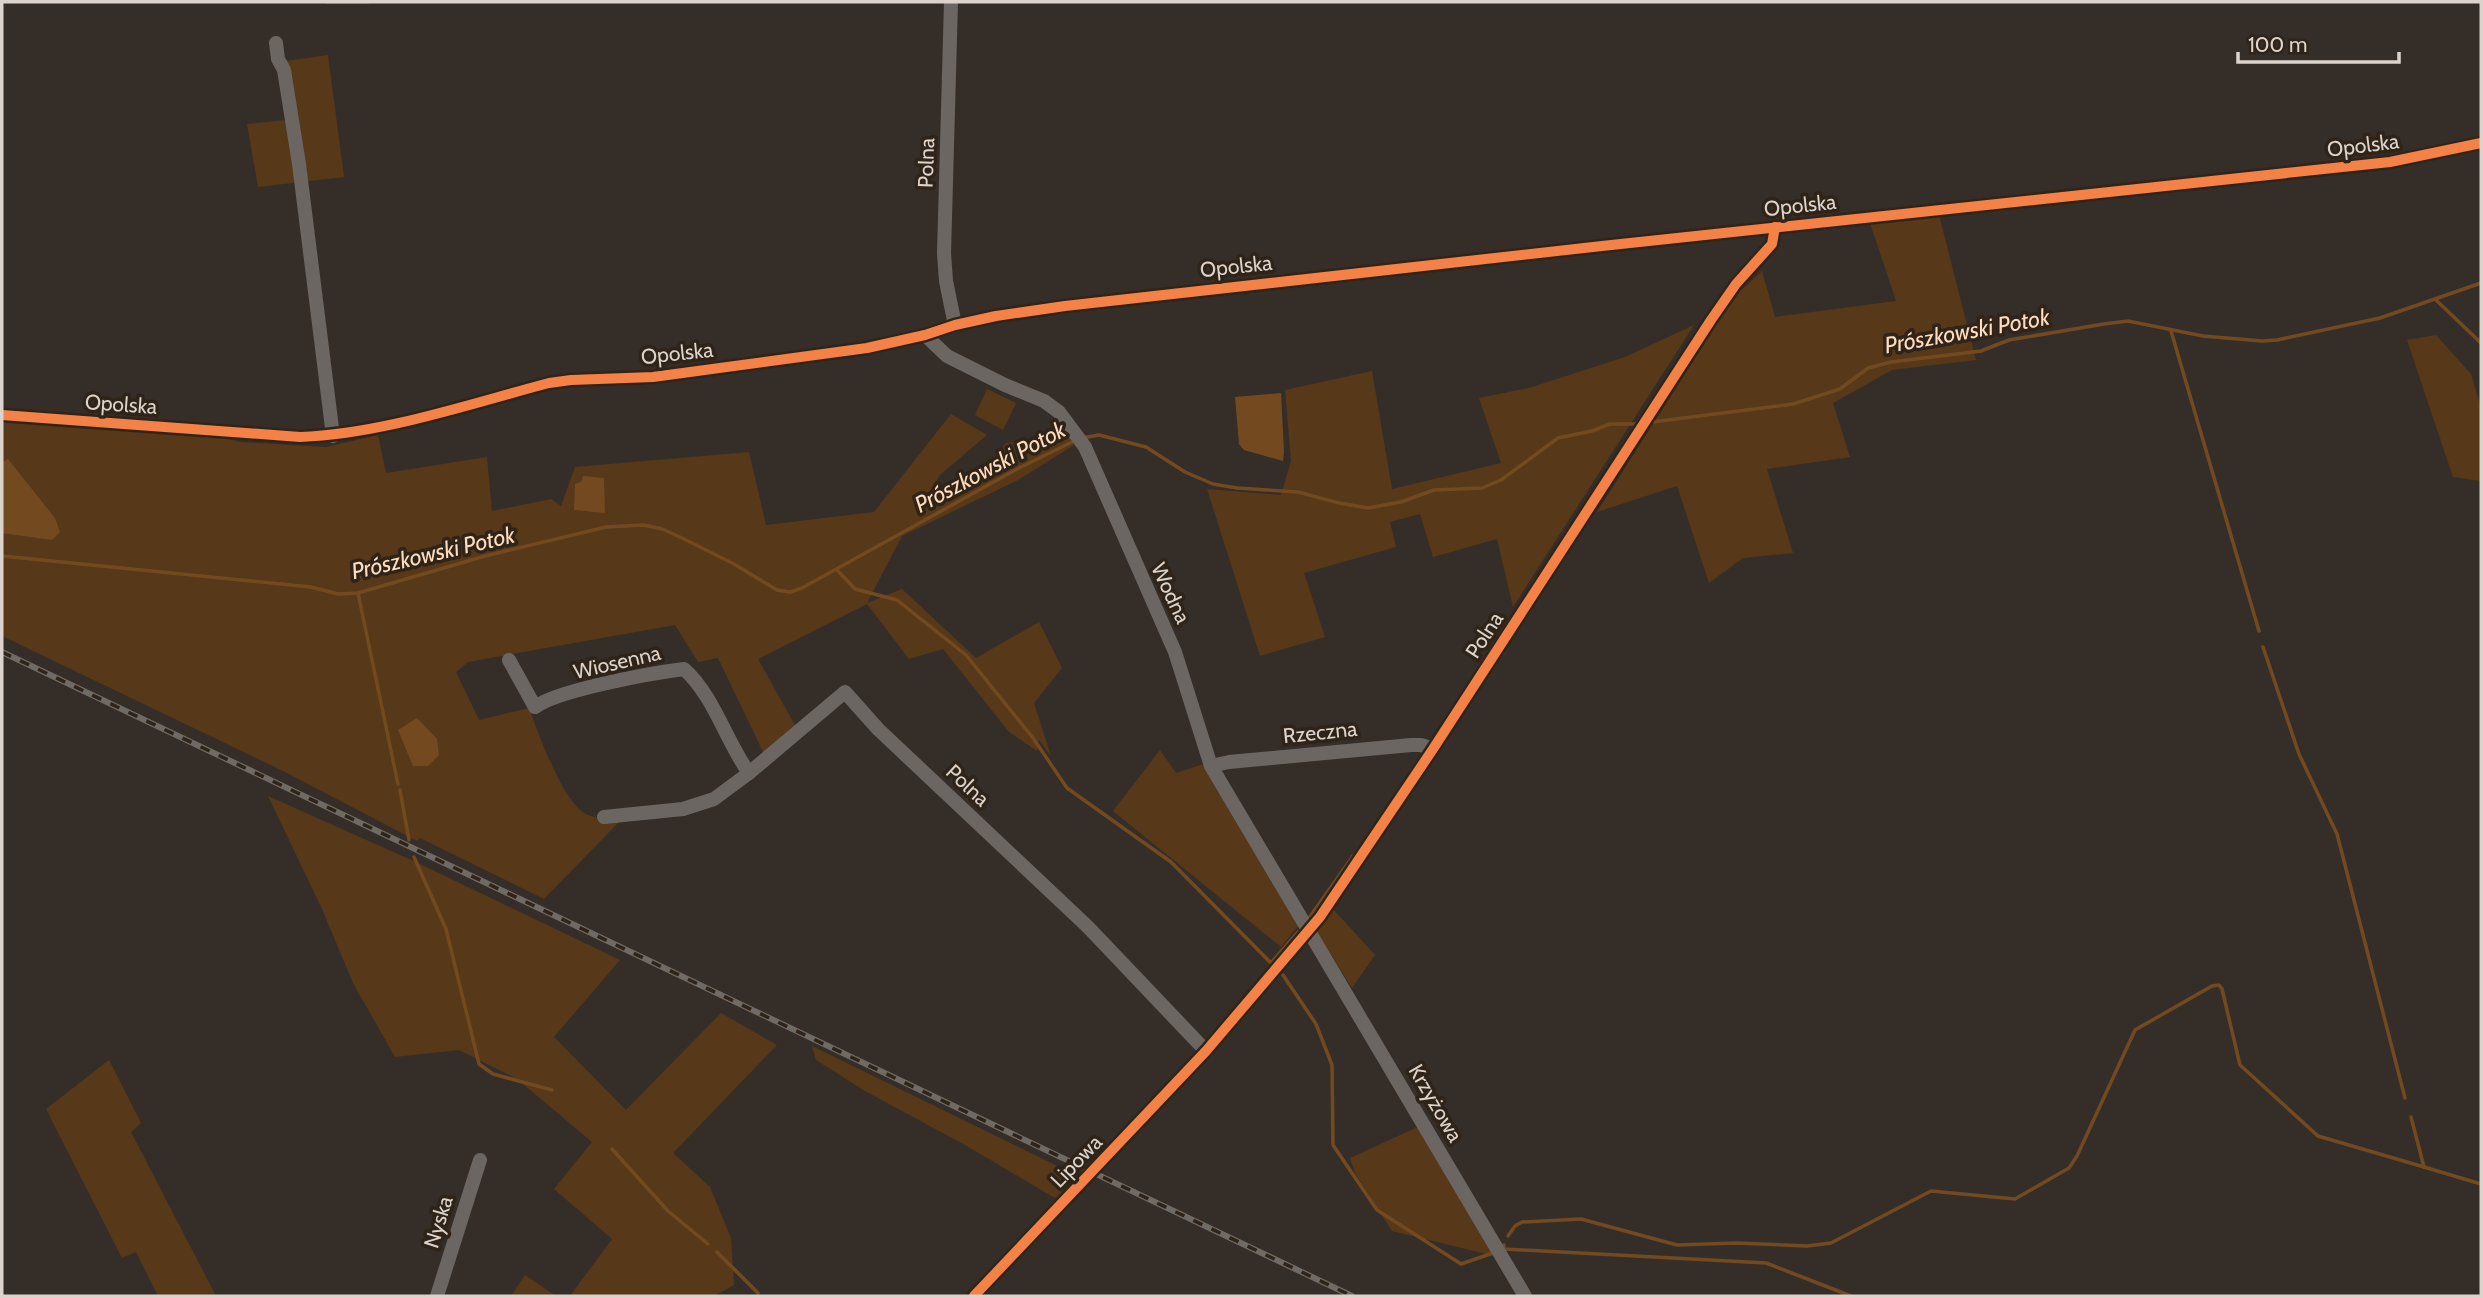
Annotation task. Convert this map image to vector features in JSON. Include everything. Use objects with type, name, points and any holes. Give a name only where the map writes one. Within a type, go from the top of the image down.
[{"type":"street","name":"Polna","points":[[951,2],[944,253],[946,281],[955,325]]},
{"type":"street","points":[[276,43],[278,59],[284,69],[299,164],[333,436]]},
{"type":"street","name":"Opolska","points":[[2,415],[300,437],[333,436],[549,383],[653,377],[867,348],[1009,314],[1166,293],[2390,162],[2481,143]]},
{"type":"street","name":"Polna","points":[[604,817],[683,809],[714,799],[845,692],[913,763],[1088,927],[1206,1051],[1308,932],[1343,885],[1736,284],[1772,243],[1775,228]]},
{"type":"street","name":"Wodna","points":[[925,335],[947,356],[1044,401],[1059,412],[1085,447],[1175,652],[1211,766],[1308,932]]},
{"type":"street","name":"Wiosenna","points":[[509,660],[535,707],[545,700],[588,689],[684,669],[704,693],[749,773]]},
{"type":"street","name":"Rzeczna","points":[[1211,766],[1410,745],[1433,749]]},
{"type":"street","name":"Krzyżowa","points":[[1308,932],[1390,1065],[1525,1296]]},
{"type":"street","name":"Lipowa","points":[[974,1296],[1206,1051]]},
{"type":"street","name":"Nyska","points":[[436,1296],[480,1160]]},
{"type":"shaded area","points":[[328,55],[344,177],[258,187],[247,124],[286,120],[278,62]]},
{"type":"shaded area","points":[[1939,215],[1976,360],[1892,370],[1833,403],[1850,457],[1767,469],[1793,553],[1743,558],[1709,583],[1677,486],[1597,512],[1733,298],[1762,271],[1775,317],[1896,301],[1870,223]]},
{"type":"shaded area","points":[[1694,325],[1513,607],[1497,539],[1433,557],[1420,514],[1390,522],[1396,547],[1304,573],[1325,637],[1260,656],[1207,489],[1281,495],[1291,461],[1285,390],[1372,371],[1392,489],[1501,463],[1479,398],[1529,388],[1625,357]]},
{"type":"shaded area","points":[[2436,335],[2471,374],[2481,407],[2481,481],[2453,477],[2407,340]]},
{"type":"shaded area","points":[[987,389],[1016,403],[1003,430],[975,415]]},
{"type":"shaded area","points":[[1281,393],[1283,461],[1244,450],[1239,444],[1235,397]]},
{"type":"shaded area","points":[[951,414],[987,435],[940,475],[927,497],[967,489],[1006,443],[1067,434],[1074,445],[1018,480],[902,536],[867,603],[902,589],[976,658],[1039,622],[1062,668],[1034,703],[1051,756],[1039,740],[1037,751],[1009,732],[943,649],[909,659],[867,604],[758,659],[796,727],[765,756],[718,658],[698,662],[675,625],[468,662],[456,672],[479,720],[529,708],[561,784],[579,809],[588,815],[621,820],[544,899],[420,838],[417,841],[283,771],[2,636],[2,420],[197,429],[239,442],[326,447],[378,435],[386,473],[487,457],[492,511],[551,499],[561,506],[575,467],[749,452],[766,525],[874,512]]},
{"type":"shaded area","points":[[8,459],[55,518],[60,532],[52,540],[2,533],[2,462]]},
{"type":"shaded area","points":[[583,476],[604,478],[605,513],[574,510],[575,484],[581,482]]},
{"type":"shaded area","points":[[417,718],[437,739],[439,755],[428,766],[413,766],[398,730]]},
{"type":"shaded area","points":[[1160,750],[1176,773],[1204,764],[1298,926],[1281,947],[1113,811]]},
{"type":"shaded area","points":[[268,796],[418,863],[620,960],[554,1037],[626,1110],[721,1013],[777,1045],[673,1153],[710,1187],[731,1238],[734,1285],[714,1296],[570,1296],[612,1239],[554,1189],[592,1142],[517,1079],[459,1050],[395,1057],[353,983],[322,909]]},
{"type":"shaded area","points":[[1333,909],[1375,955],[1352,988],[1317,932]]},
{"type":"shaded area","points":[[812,1046],[1080,1177],[1055,1198],[865,1091],[816,1060]]},
{"type":"shaded area","points":[[109,1060],[141,1123],[131,1132],[216,1296],[158,1296],[136,1252],[122,1258],[46,1109]]},
{"type":"shaded area","points":[[1420,1126],[1495,1256],[1392,1231],[1355,1173],[1350,1158]]},
{"type":"shaded area","points":[[525,1275],[556,1296],[511,1296]]},
{"type":"waterway","points":[[327,2],[368,2]]},
{"type":"waterway","name":"Prószkowski Potok","points":[[1652,422],[1793,404],[1840,389],[1868,368],[1891,362],[1981,351],[2009,340],[2104,324],[2128,321],[2203,336],[2277,340],[2380,318],[2481,283]]},
{"type":"waterway","points":[[2436,300],[2481,343]]},
{"type":"waterway","points":[[2171,331],[2259,631]]},
{"type":"waterway","name":"Prószkowski Potok","points":[[1082,438],[1099,435],[1146,447],[1185,472],[1213,484],[1298,492],[1368,508],[1401,502],[1434,490],[1482,488],[1501,480],[1558,438],[1610,424],[1637,424]]},
{"type":"waterway","name":"Prószkowski Potok","points":[[2,556],[311,587],[338,594],[358,593],[485,556],[606,527],[644,525],[682,538],[734,564],[777,590],[790,592],[802,588],[1019,468],[1074,441]]},
{"type":"waterway","points":[[837,570],[855,589],[897,600],[966,655],[1033,738],[1067,788],[1171,862],[1271,963],[1298,932]]},
{"type":"waterway","points":[[358,593],[398,784]]},
{"type":"waterway","points":[[2263,647],[2299,754],[2337,834],[2405,1098]]},
{"type":"waterway","points":[[400,790],[409,840]]},
{"type":"waterway","points":[[1307,921],[1353,856]]},
{"type":"waterway","points":[[414,857],[446,929],[479,1064],[493,1074],[552,1090]]},
{"type":"waterway","points":[[1283,975],[1316,1024],[1332,1065],[1333,1145],[1377,1210],[1461,1264],[1493,1253]]},
{"type":"waterway","points":[[1508,1236],[1515,1226],[1522,1222],[1581,1219],[1677,1245],[1736,1243],[1807,1246],[1831,1243],[1931,1191],[2015,1199],[2069,1168],[2135,1030],[2212,986],[2219,985],[2240,1065],[2318,1136],[2424,1167]]},
{"type":"waterway","points":[[2411,1117],[2424,1167],[2481,1184]]},
{"type":"waterway","points":[[612,1149],[668,1211],[708,1244]]},
{"type":"waterway","points":[[1504,1245],[1504,1249],[1766,1263],[1851,1296]]},
{"type":"waterway","points":[[717,1252],[758,1293]]},
{"type":"railway","points":[[2,652],[1352,1296]]},
{"type":"cycle path","points":[[2,415],[300,437],[331,435],[425,417],[549,383],[653,377],[867,348],[996,316],[1065,306],[2390,162],[2481,143]]},
{"type":"cycle path","points":[[974,1296],[1206,1051],[1320,917],[1433,749],[1711,320],[1736,284],[1772,244],[1775,227]]}]
